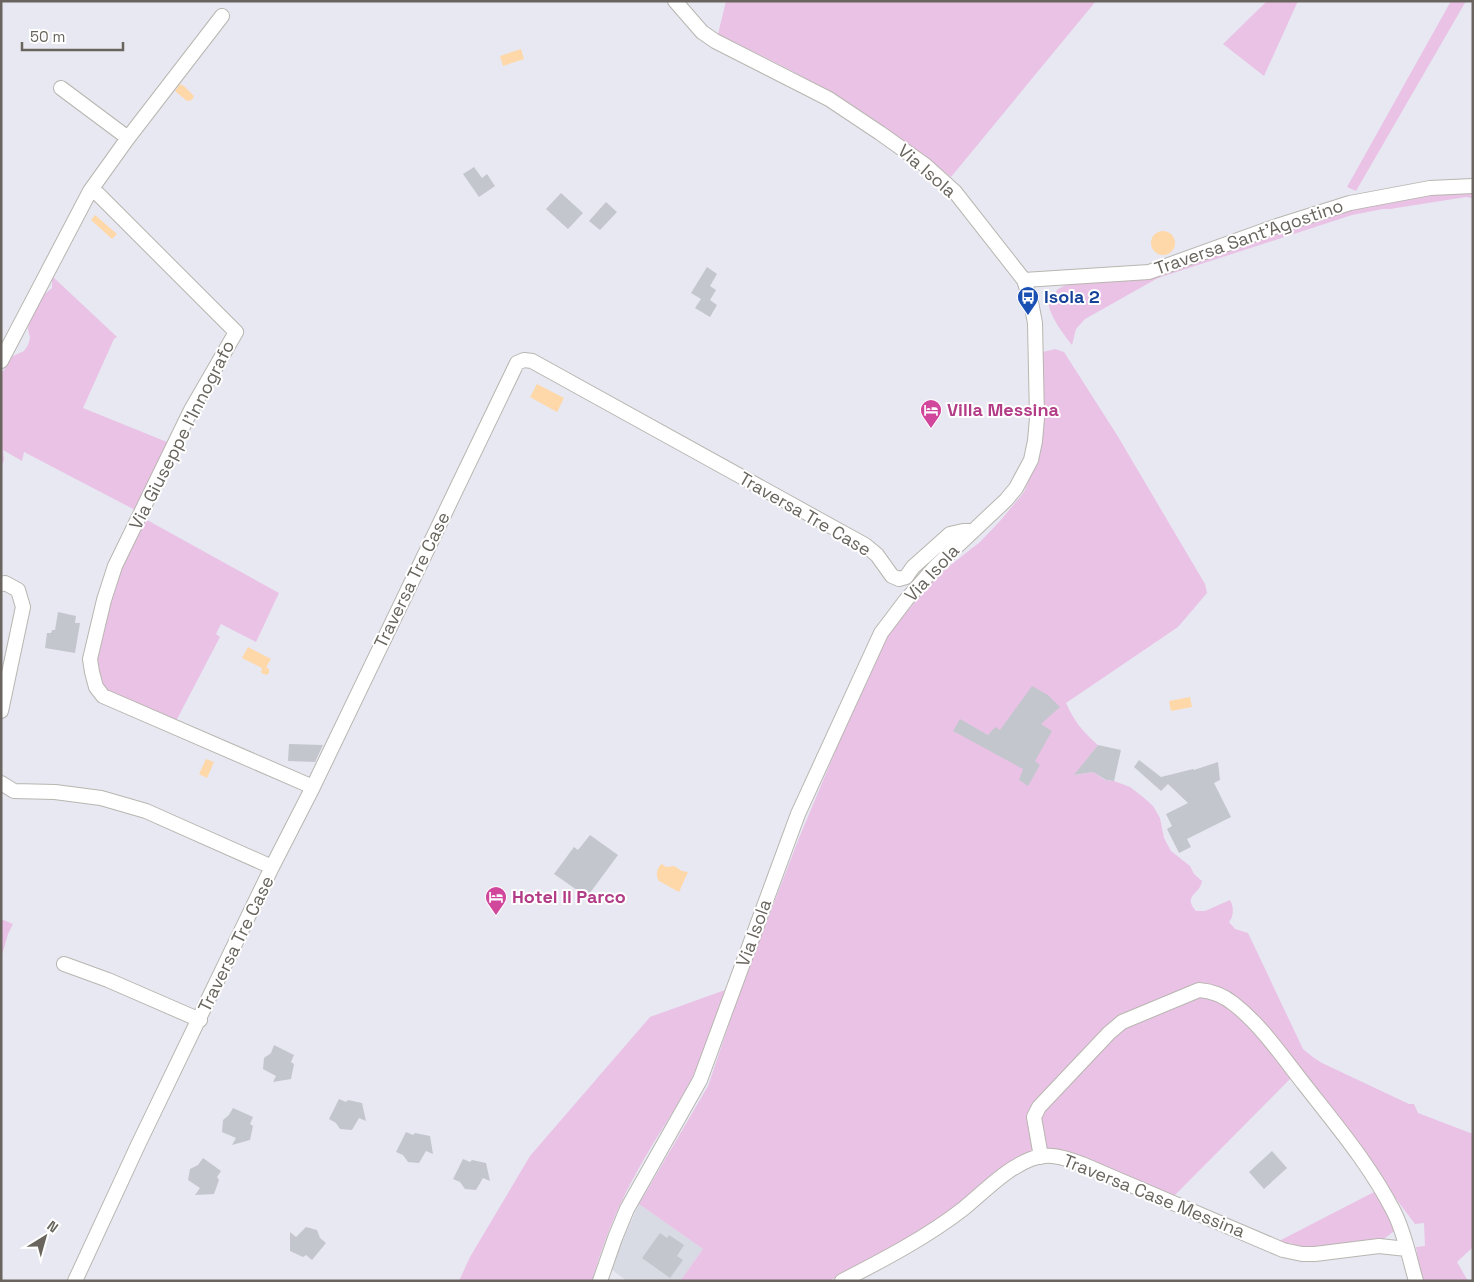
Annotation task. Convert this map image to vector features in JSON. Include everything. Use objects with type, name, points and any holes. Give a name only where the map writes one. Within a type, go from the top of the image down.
[{"type":"street","name":"Via Isola","points":[[600,1281],[627,1209],[700,1080],[798,814],[882,633],[906,600],[935,567],[1006,500],[1016,488],[1031,460],[1037,418],[1035,323],[1024,280],[955,192],[925,165],[880,132],[829,99],[715,41],[702,32],[676,1]]},
{"type":"street","points":[[1,361],[90,192],[128,138],[222,16]]},
{"type":"street","points":[[61,88],[128,138]]},
{"type":"street","name":"Traversa Sant'Agostino","points":[[1024,280],[1149,272],[1277,226],[1350,203],[1430,188],[1473,186]]},
{"type":"street","name":"Via Giuseppe l'Innografo","points":[[90,192],[98,194],[236,332],[191,410],[115,566],[104,600],[90,659],[96,686],[103,696],[313,787]]},
{"type":"street","name":"Traversa Tre Case","points":[[75,1281],[138,1145],[517,363],[524,360],[532,361],[865,545],[877,555],[892,576],[899,579],[906,577],[913,567],[950,534],[973,531]]},
{"type":"street","points":[[1,584],[5,583],[18,590],[23,607],[1,711]]},
{"type":"street","points":[[1,783],[14,791],[55,792],[101,798],[146,811],[272,867]]},
{"type":"street","points":[[64,964],[108,980],[200,1020]]},
{"type":"street","points":[[1041,1157],[1034,1117],[1039,1106],[1109,1033],[1122,1022],[1199,990],[1219,994],[1252,1021],[1362,1159],[1393,1210],[1403,1231],[1416,1281]]},
{"type":"street","name":"Traversa Case Messina","points":[[842,1281],[927,1234],[1009,1172],[1030,1160],[1041,1157],[1059,1156],[1082,1164],[1283,1250],[1302,1254],[1315,1254],[1378,1246],[1407,1249]]},
{"type":"shaded area","points":[[726,1],[1096,1],[951,177],[865,114],[820,86],[718,34]]},
{"type":"shaded area","points":[[1267,1],[1298,1],[1264,76],[1223,44]]},
{"type":"shaded area","points":[[1451,1],[1466,1],[1356,191],[1347,187]]},
{"type":"shaded area","points":[[521,49],[524,59],[503,66],[500,56]]},
{"type":"shaded area","points":[[180,84],[194,96],[192,100],[187,101],[175,91]]},
{"type":"shaded area","points":[[1473,190],[1473,198],[1466,197],[1352,215],[1158,278],[1085,319],[1076,329],[1072,345],[1055,320],[1048,303],[1058,289],[1066,285],[1078,282],[1139,277],[1333,213],[1425,195]]},
{"type":"shaded area","points":[[95,215],[117,234],[112,239],[91,220]]},
{"type":"shaded area","points":[[1163,231],[1172,234],[1175,243],[1172,252],[1163,255],[1154,252],[1151,243],[1154,234]]},
{"type":"shaded area","points":[[52,276],[117,337],[114,339],[83,408],[167,442],[137,511],[24,452],[22,461],[3,450],[4,460],[1,468],[1,375],[11,357],[24,351],[28,345],[30,338],[29,321],[40,298],[52,288]]},
{"type":"shaded area","points":[[1055,349],[1064,352],[1117,435],[1205,584],[1207,593],[1178,627],[1066,703],[1079,726],[1098,745],[1075,775],[1093,772],[1105,780],[1130,787],[1153,806],[1160,818],[1164,838],[1171,851],[1190,866],[1194,874],[1202,881],[1201,886],[1191,898],[1192,906],[1196,911],[1205,911],[1230,900],[1233,911],[1229,922],[1235,929],[1248,933],[1303,1049],[1322,1063],[1409,1104],[1414,1104],[1418,1113],[1473,1134],[1473,1247],[1457,1262],[1468,1281],[1421,1281],[1416,1247],[1425,1246],[1424,1223],[1415,1224],[1336,1119],[1222,989],[1125,1016],[1045,1093],[1033,1153],[906,1239],[829,1281],[680,1281],[703,1249],[639,1204],[708,1086],[742,986],[799,838],[874,659],[886,636],[938,575],[980,542],[1024,492],[1038,459],[1042,418],[1043,352]]},
{"type":"shaded area","points":[[537,384],[564,398],[557,412],[530,397]]},
{"type":"shaded area","points":[[147,520],[279,593],[256,642],[221,624],[216,634],[220,637],[176,721],[108,693],[100,682],[96,659],[109,599],[117,577],[134,539]]},
{"type":"shaded area","points":[[248,647],[271,659],[266,667],[269,669],[269,673],[263,674],[261,672],[262,668],[242,658]]},
{"type":"shaded area","points":[[1190,697],[1192,707],[1171,711],[1169,701]]},
{"type":"shaded area","points":[[206,759],[214,762],[207,778],[199,774]]},
{"type":"shaded area","points":[[662,864],[666,867],[674,866],[688,872],[679,892],[659,881],[657,872]]},
{"type":"shaded area","points":[[1,919],[13,924],[1,958]]},
{"type":"shaded area","points":[[725,990],[711,1034],[698,1066],[618,1209],[606,1237],[592,1281],[459,1281],[470,1257],[530,1156],[650,1017]]},
{"type":"shaded area","points":[[1202,997],[1229,1009],[1241,1018],[1253,1029],[1292,1077],[1173,1197],[1049,1153],[1040,1127],[1040,1116],[1123,1028]]},
{"type":"shaded area","points":[[1376,1191],[1397,1229],[1381,1241],[1324,1248],[1298,1247],[1291,1243],[1279,1241]]},
{"type":"shaded area","points":[[639,1204],[703,1249],[680,1281],[627,1281],[611,1269]]},
{"type":"building","points":[[474,167],[482,178],[487,174],[495,186],[479,197],[463,174]]},
{"type":"building","points":[[561,193],[583,213],[568,229],[546,209]]},
{"type":"building","points":[[606,202],[617,212],[600,230],[589,221]]},
{"type":"building","points":[[707,267],[717,274],[710,286],[716,290],[710,300],[717,305],[710,317],[695,308],[701,299],[691,293]]},
{"type":"building","points":[[58,612],[76,616],[75,623],[80,623],[75,653],[45,648],[47,633],[55,630]]},
{"type":"building","points":[[1032,686],[1048,695],[1060,707],[1041,724],[1052,731],[1035,761],[1040,765],[1028,786],[1019,780],[1023,769],[953,731],[960,719],[988,735],[995,727],[1000,730]]},
{"type":"building","points":[[289,744],[323,745],[315,762],[288,761]]},
{"type":"building","points":[[1098,745],[1121,750],[1114,781],[1106,780],[1093,772],[1074,775]]},
{"type":"building","points":[[1139,760],[1161,777],[1194,770],[1218,762],[1220,780],[1214,783],[1231,817],[1187,839],[1191,847],[1179,853],[1167,829],[1172,826],[1166,814],[1188,803],[1168,784],[1161,791],[1134,767]]},
{"type":"building","points":[[590,835],[618,855],[587,897],[554,874],[574,847],[578,850]]},
{"type":"building","points":[[274,1045],[294,1055],[291,1062],[294,1064],[291,1079],[273,1082],[276,1076],[263,1069],[264,1058],[271,1053]]},
{"type":"building","points":[[339,1099],[346,1102],[348,1100],[362,1103],[366,1121],[359,1118],[352,1130],[340,1129],[336,1123],[329,1119]]},
{"type":"building","points":[[233,1108],[253,1117],[250,1124],[253,1126],[250,1140],[232,1145],[236,1138],[222,1132],[223,1120]]},
{"type":"building","points":[[406,1132],[413,1135],[415,1133],[430,1136],[433,1154],[426,1151],[419,1163],[408,1162],[403,1155],[396,1152]]},
{"type":"building","points":[[1272,1151],[1287,1168],[1264,1189],[1249,1172]]},
{"type":"building","points":[[203,1158],[221,1171],[217,1177],[219,1180],[214,1194],[195,1195],[200,1188],[188,1180],[190,1169],[198,1165]]},
{"type":"building","points":[[463,1159],[470,1162],[472,1160],[486,1163],[490,1181],[483,1178],[476,1190],[465,1189],[460,1182],[453,1179]]},
{"type":"building","points":[[306,1227],[317,1230],[320,1238],[326,1243],[312,1260],[306,1255],[303,1257],[290,1251],[290,1232],[296,1237]]},
{"type":"building","points":[[660,1233],[667,1238],[669,1235],[684,1245],[677,1256],[683,1260],[670,1278],[642,1258]]},
{"type":"place","name":"Isola 2","points":[[1028,316]]},
{"type":"place","name":"Villa Messina","points":[[931,429]]},
{"type":"place","name":"Hotel Il Parco","points":[[496,916]]}]
